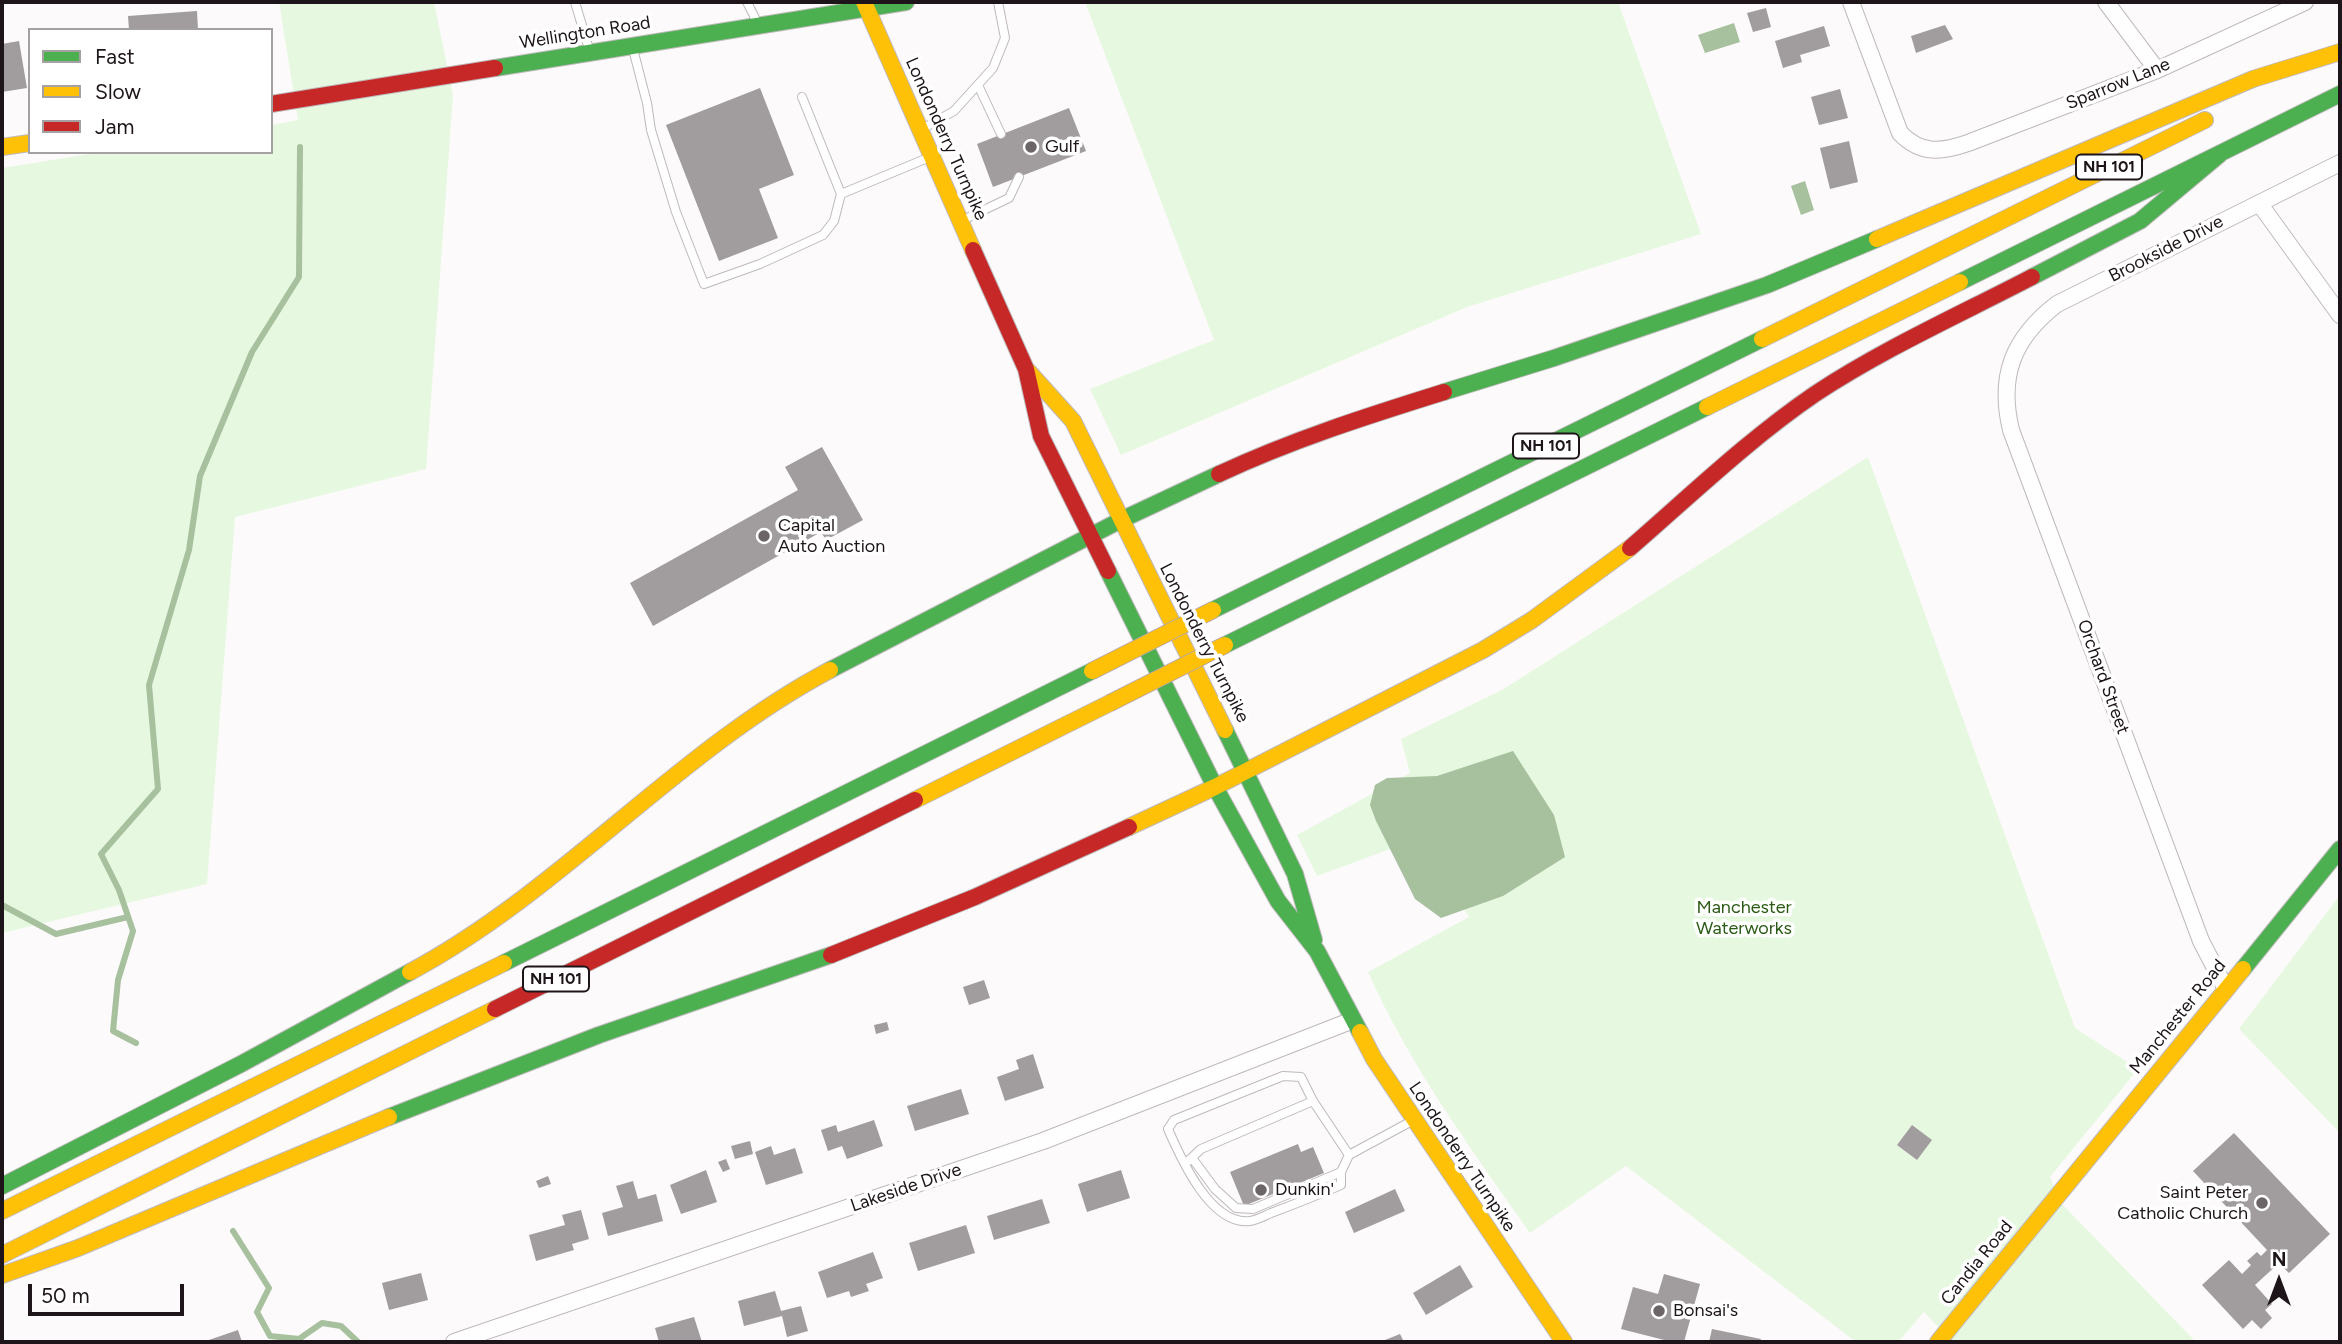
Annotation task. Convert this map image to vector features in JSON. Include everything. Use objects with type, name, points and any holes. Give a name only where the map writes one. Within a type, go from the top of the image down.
[{"type":"main road","name":"Wellington Road","points":[[273,104],[866,5],[906,2]]},
{"type":"main road","name":"Londonderry Turnpike","points":[[866,5],[1026,369],[1041,436],[1215,787],[1278,901],[1317,951],[1374,1059],[1413,1121],[1564,1342]]},
{"type":"main road","points":[[2253,97],[2340,53]]},
{"type":"main road","points":[[2,1186],[240,1064],[435,959],[516,905],[724,738],[783,697],[879,644],[1121,520],[1276,448],[1354,420],[1555,358],[1767,285],[2253,79],[2340,53]]},
{"type":"main road","name":"NH 101","points":[[2,1255],[1225,645],[2340,94]]},
{"type":"main road","name":"NH 101","points":[[2,1211],[2215,115]]},
{"type":"main road","points":[[2,147],[28,143]]},
{"type":"main road","points":[[2,1275],[78,1248],[352,1132],[599,1035],[811,962],[962,902],[1215,787],[1503,638],[1580,586],[1629,548],[1765,432],[1816,394],[1889,351],[2140,221],[2220,154]]},
{"type":"main road","name":"Londonderry Turnpike","points":[[1026,369],[1073,421],[1295,874],[1317,951]]},
{"type":"main road","name":"Manchester Road","points":[[2046,1209],[2340,849]]},
{"type":"main road","name":"Candia Road","points":[[1938,1342],[2046,1209]]},
{"type":"street","name":"Sparrow Lane","points":[[1852,2],[1895,125],[1908,141],[1925,150],[1936,151],[1968,144],[2157,70],[2305,2]]},
{"type":"street","points":[[2106,2],[2157,70]]},
{"type":"street","name":"Brookside Drive","points":[[2012,359],[2030,328],[2057,304],[2340,163]]},
{"type":"street","points":[[2259,203],[2340,315]]},
{"type":"street","name":"Orchard Street","points":[[2012,359],[2006,395],[2011,430],[2201,941],[2226,989]]},
{"type":"street","name":"Lakeside Drive","points":[[454,1342],[1020,1149],[1353,1020]]},
{"type":"lane","points":[[575,2],[589,52]]},
{"type":"lane","points":[[747,2],[758,25]]},
{"type":"lane","points":[[921,130],[954,111],[993,68],[1004,38],[998,2]]},
{"type":"lane","points":[[632,45],[648,103],[650,130],[704,284],[760,264],[823,235],[834,221],[841,194],[802,97]]},
{"type":"lane","points":[[978,85],[1001,134]]},
{"type":"lane","points":[[841,194],[933,156]]},
{"type":"lane","points":[[961,221],[1009,198],[1019,177]]},
{"type":"lane","points":[[1349,1155],[1313,1101],[1301,1077],[1283,1076],[1174,1121],[1168,1129],[1188,1161],[1200,1189],[1217,1209],[1231,1219],[1250,1221],[1341,1185],[1341,1172],[1349,1155],[1413,1121]]},
{"type":"lane","points":[[1188,1161],[1201,1149],[1313,1101]]},
{"type":"lane","points":[[1188,1161],[1236,1209],[1253,1209],[1341,1172]]},
{"type":"green space","points":[[279,2],[434,2],[453,95],[426,469],[235,517],[207,884],[2,933],[2,168],[90,154],[273,154],[273,125],[298,120]]},
{"type":"green space","points":[[1085,2],[1618,2],[1701,234],[1467,307],[1121,455],[1090,389],[1214,340]]},
{"type":"green space","name":"Manchester Waterworks","points":[[1868,457],[2075,1028],[2138,1069],[2050,1177],[2060,1202],[2196,1342],[1952,1342],[1924,1312],[1898,1342],[1856,1342],[1626,1166],[1530,1233],[1422,1074],[1368,972],[1469,917],[1420,838],[1317,876],[1297,835],[1410,773],[1401,739],[1502,690]]},
{"type":"green space","points":[[2340,895],[2340,1133],[2239,1029]]},
{"type":"shaded area","points":[[1734,23],[1740,42],[1705,53],[1698,35]]},
{"type":"shaded area","points":[[1805,181],[1814,210],[1801,215],[1791,186]]},
{"type":"shaded area","points":[[1513,751],[1554,815],[1565,857],[1503,896],[1441,918],[1415,899],[1376,821],[1370,805],[1375,785],[1387,778],[1437,776]]},
{"type":"building","points":[[1766,8],[1771,27],[1753,32],[1747,13]]},
{"type":"building","points":[[197,11],[198,28],[129,28],[128,16]]},
{"type":"building","points":[[1945,25],[1953,39],[1916,53],[1911,36]]},
{"type":"building","points":[[1824,26],[1830,46],[1800,55],[1802,62],[1783,68],[1775,41]]},
{"type":"building","points":[[19,41],[27,88],[2,92],[2,44]]},
{"type":"building","points":[[760,88],[794,175],[759,189],[778,238],[719,261],[666,125]]},
{"type":"building","points":[[1840,89],[1848,118],[1819,125],[1811,97]]},
{"type":"building","name":"Gulf","points":[[1069,108],[1086,151],[993,187],[977,144]]},
{"type":"building","points":[[1849,141],[1858,182],[1830,189],[1820,148]]},
{"type":"building","name":"Capital Auto Auction","points":[[822,447],[863,520],[826,540],[821,532],[653,626],[630,583],[798,490],[785,467]]},
{"type":"building","points":[[984,980],[990,998],[969,1005],[963,987]]},
{"type":"building","points":[[887,1022],[889,1030],[876,1034],[874,1025]]},
{"type":"building","points":[[1033,1054],[1044,1088],[1005,1101],[997,1077],[1019,1069],[1016,1060]]},
{"type":"building","points":[[961,1089],[969,1114],[915,1131],[907,1106]]},
{"type":"building","points":[[874,1120],[883,1146],[847,1159],[842,1146],[828,1151],[821,1130],[836,1125],[838,1132]]},
{"type":"building","points":[[1912,1125],[1932,1140],[1917,1160],[1897,1145]]},
{"type":"building","name":"Saint Peter Catholic Church","points":[[2234,1133],[2330,1234],[2289,1273],[2279,1263],[2255,1285],[2272,1304],[2265,1310],[2272,1318],[2261,1329],[2252,1320],[2243,1329],[2202,1285],[2229,1260],[2242,1274],[2251,1265],[2247,1261],[2257,1252],[2261,1256],[2267,1250],[2193,1171]]},
{"type":"building","points":[[750,1141],[753,1154],[735,1159],[731,1146]]},
{"type":"building","name":"Dunkin'","points":[[1298,1144],[1301,1152],[1313,1147],[1324,1173],[1244,1206],[1230,1172]]},
{"type":"building","points":[[771,1146],[774,1155],[795,1148],[803,1173],[766,1185],[755,1152]]},
{"type":"building","points":[[726,1159],[730,1169],[723,1172],[718,1162]]},
{"type":"building","points":[[706,1170],[717,1202],[681,1214],[670,1185]]},
{"type":"building","points":[[1121,1170],[1130,1198],[1087,1212],[1078,1184]]},
{"type":"building","points":[[548,1176],[551,1184],[539,1188],[536,1181]]},
{"type":"building","points":[[633,1181],[638,1199],[656,1194],[663,1221],[608,1236],[602,1213],[623,1207],[616,1186]]},
{"type":"building","points":[[1395,1189],[1405,1211],[1354,1233],[1345,1212]]},
{"type":"building","points":[[1042,1199],[1050,1223],[994,1240],[987,1216]]},
{"type":"building","points":[[581,1210],[589,1239],[572,1244],[574,1250],[536,1261],[529,1235],[565,1225],[562,1215]]},
{"type":"building","points":[[966,1225],[975,1253],[918,1271],[909,1243]]},
{"type":"building","points":[[873,1252],[883,1278],[866,1284],[869,1291],[851,1297],[849,1291],[827,1298],[818,1272]]},
{"type":"building","points":[[1460,1265],[1473,1287],[1426,1315],[1413,1293]]},
{"type":"building","points":[[421,1273],[428,1300],[389,1310],[382,1283]]},
{"type":"building","name":"Bonsai's","points":[[1664,1274],[1700,1284],[1684,1342],[1672,1342],[1621,1329],[1633,1287],[1658,1294]]},
{"type":"building","points":[[775,1291],[781,1311],[801,1306],[808,1331],[787,1337],[782,1316],[744,1326],[738,1301]]},
{"type":"building","points":[[694,1317],[702,1342],[659,1342],[655,1328]]},
{"type":"building","points":[[1712,1329],[1761,1339],[1760,1342],[1709,1342]]},
{"type":"building","points":[[238,1330],[242,1342],[203,1342]]},
{"type":"building","points":[[1400,1334],[1404,1342],[1380,1342]]},
{"type":"waterway","points":[[136,1043],[113,1031],[118,980],[133,931],[119,890],[101,854],[158,789],[149,685],[189,550],[200,476],[252,352],[299,277],[300,147]]},
{"type":"waterway","points":[[2,905],[56,934],[128,917]]},
{"type":"waterway","points":[[233,1231],[269,1288],[257,1312],[270,1336],[299,1339],[322,1323],[341,1326],[358,1342]]},
{"type":"traffic: fast","points":[[495,68],[906,2]]},
{"type":"traffic: fast","points":[[1960,282],[2340,94]]},
{"type":"traffic: fast","points":[[2032,277],[2140,221],[2220,154]]},
{"type":"traffic: fast","points":[[1444,392],[1554,358],[1767,285],[1877,239]]},
{"type":"traffic: fast","points":[[1213,610],[1762,339]]},
{"type":"traffic: fast","points":[[1225,645],[1707,407]]},
{"type":"traffic: fast","points":[[830,670],[1121,520],[1219,474]]},
{"type":"traffic: fast","points":[[1108,571],[1215,787],[1278,901],[1317,951],[1360,1032]]},
{"type":"traffic: fast","points":[[504,963],[1092,671]]},
{"type":"traffic: fast","points":[[1225,730],[1295,874],[1314,940]]},
{"type":"traffic: fast","points":[[2243,969],[2340,849]]},
{"type":"traffic: fast","points":[[389,1117],[599,1035],[831,955]]},
{"type":"traffic: fast","points":[[2,1186],[241,1064],[410,972]]},
{"type":"traffic: slow","points":[[864,2],[973,250]]},
{"type":"traffic: slow","points":[[1877,239],[2253,79],[2340,52]]},
{"type":"traffic: slow","points":[[1762,339],[2205,120]]},
{"type":"traffic: slow","points":[[2,147],[28,143]]},
{"type":"traffic: slow","points":[[1707,407],[1960,282]]},
{"type":"traffic: slow","points":[[1028,371],[1073,421],[1225,730]]},
{"type":"traffic: slow","points":[[1129,827],[1215,787],[1483,650],[1532,620],[1630,548]]},
{"type":"traffic: slow","points":[[1092,671],[1213,610]]},
{"type":"traffic: slow","points":[[1110,703],[1225,645]]},
{"type":"traffic: slow","points":[[410,972],[466,939],[519,902],[721,740],[774,703],[830,670]]},
{"type":"traffic: slow","points":[[915,800],[1110,703]]},
{"type":"traffic: slow","points":[[2,1211],[504,963]]},
{"type":"traffic: slow","points":[[1938,1342],[2243,969]]},
{"type":"traffic: slow","points":[[2,1255],[495,1009]]},
{"type":"traffic: slow","points":[[1360,1032],[1374,1059],[1564,1342]]},
{"type":"traffic: slow","points":[[2,1275],[78,1248],[389,1117]]},
{"type":"traffic: jam","points":[[273,104],[495,68]]},
{"type":"traffic: jam","points":[[973,250],[1026,369],[1041,436],[1108,571]]},
{"type":"traffic: jam","points":[[1630,548],[1743,449],[1815,394],[1894,347],[2032,277]]},
{"type":"traffic: jam","points":[[1219,474],[1302,439],[1444,392]]},
{"type":"traffic: jam","points":[[495,1009],[915,800]]},
{"type":"traffic: jam","points":[[831,955],[975,897],[1129,827]]},
{"type":"place","name":"Gulf","points":[[1031,147]]},
{"type":"place","name":"Capital Auto Auction","points":[[764,536]]},
{"type":"place","name":"Dunkin'","points":[[1261,1190]]},
{"type":"place","name":"Saint Peter Catholic Church","points":[[2262,1203]]},
{"type":"place","name":"Bonsai's","points":[[1659,1311]]}]
